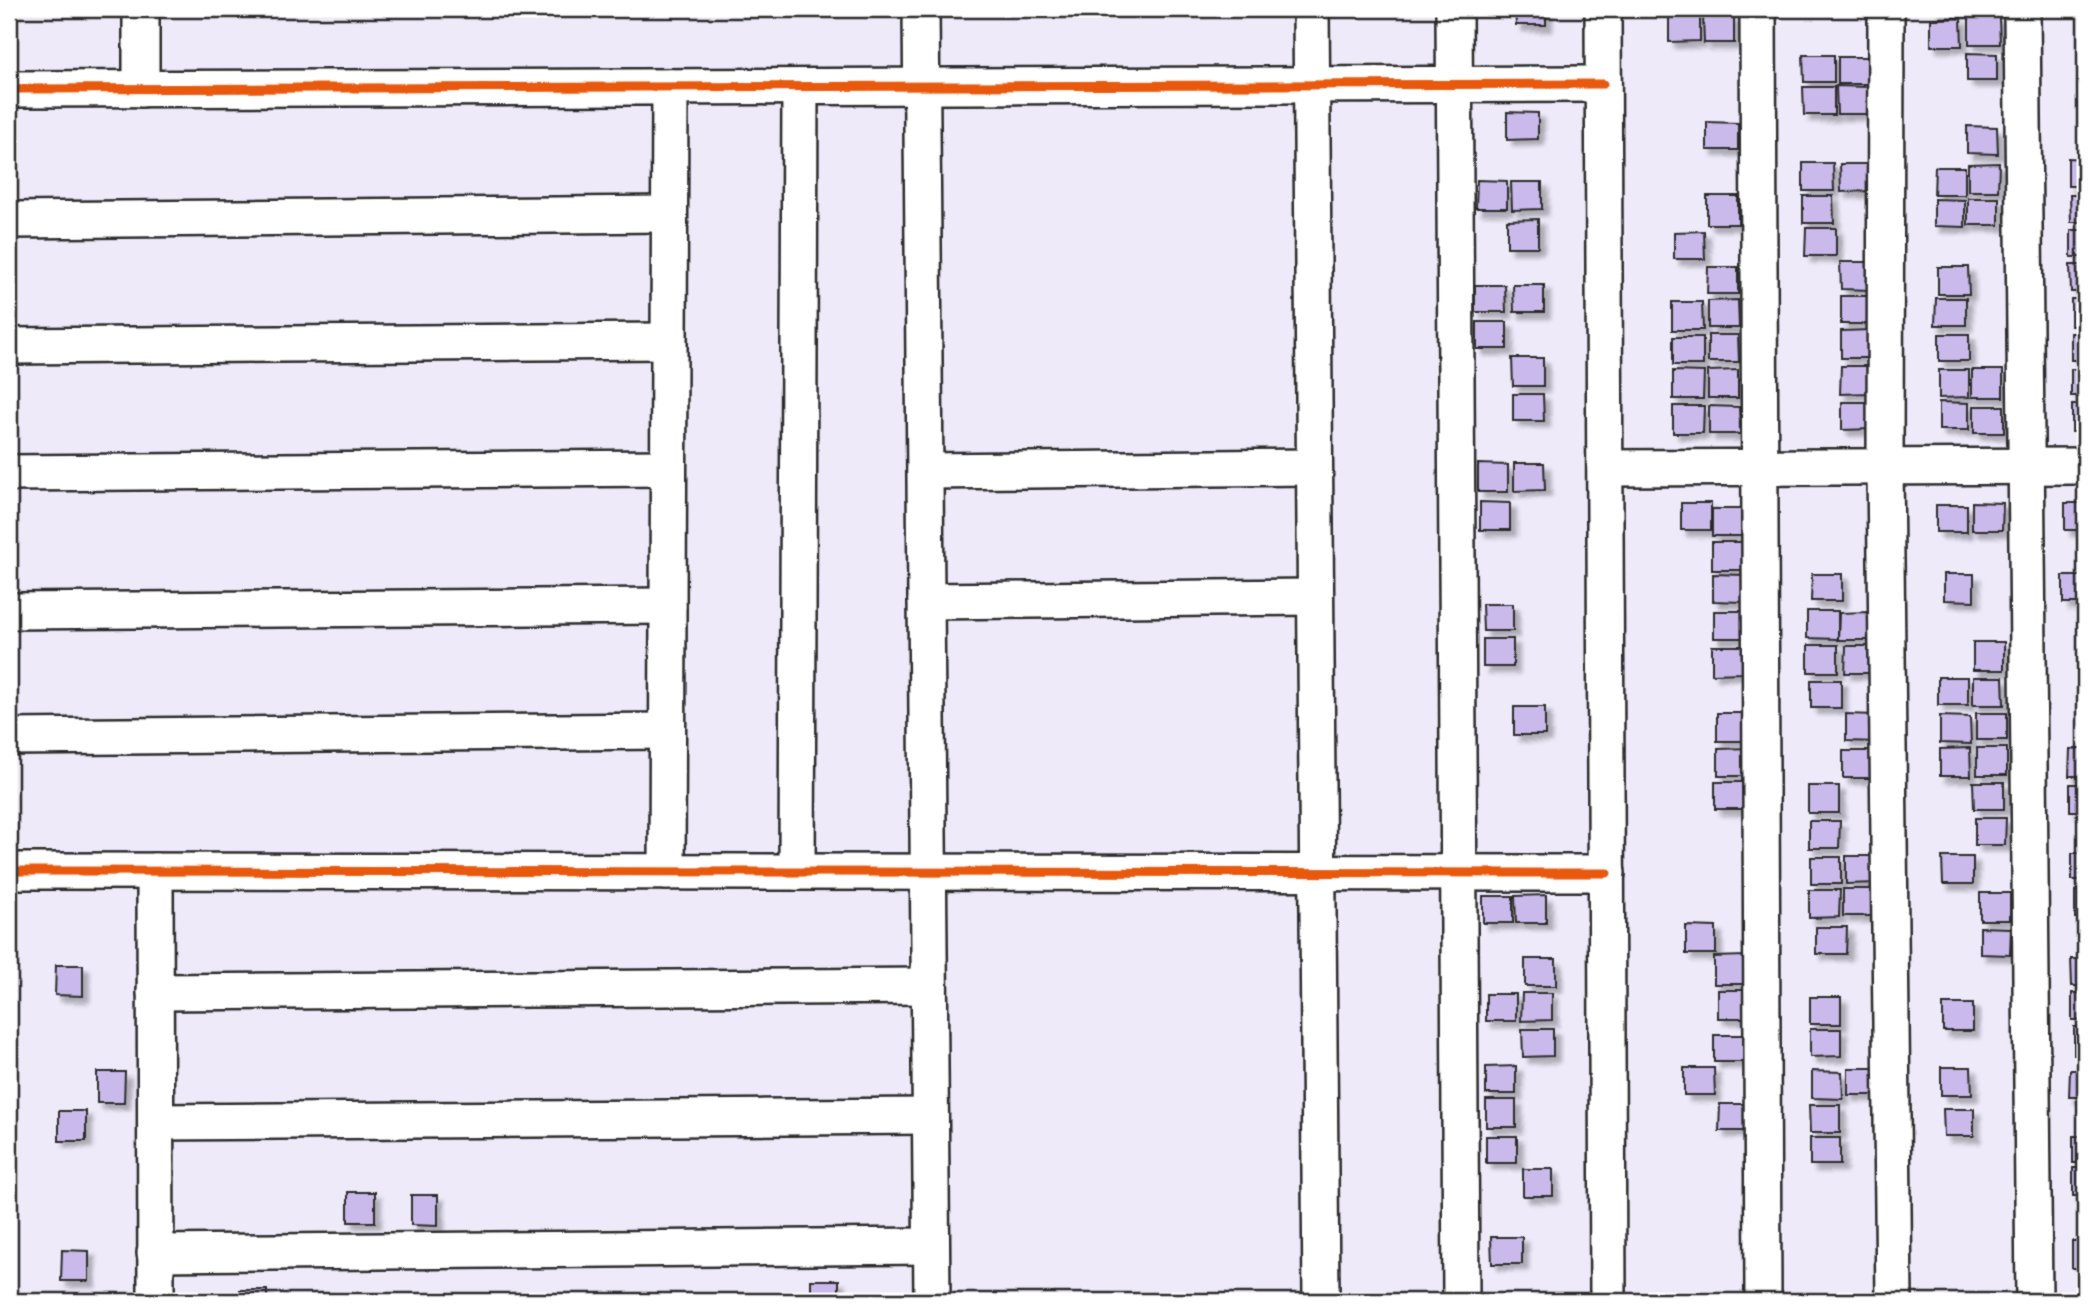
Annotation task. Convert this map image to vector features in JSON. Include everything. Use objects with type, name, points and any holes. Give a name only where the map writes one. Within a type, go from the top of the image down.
[{"type":"street","points":[[141,9],[141,89]]},
{"type":"street","points":[[921,9],[932,1301]]},
{"type":"street","points":[[1311,9],[1321,1301]]},
{"type":"street","points":[[1454,9],[1461,1301]]},
{"type":"street","points":[[1603,9],[1608,1301]]},
{"type":"street","points":[[1758,9],[1762,467],[1763,1301]]},
{"type":"street","points":[[1886,9],[1885,467],[1894,1301]]},
{"type":"street","points":[[2022,9],[2034,1301]]},
{"type":"street","points":[[9,89],[1603,84]]},
{"type":"street","points":[[667,872],[670,87]]},
{"type":"street","points":[[797,872],[800,87]]},
{"type":"street","points":[[9,219],[668,214]]},
{"type":"street","points":[[9,346],[668,341]]},
{"type":"street","points":[[1605,468],[2085,466]]},
{"type":"street","points":[[926,471],[1314,467]]},
{"type":"street","points":[[9,473],[668,468]]},
{"type":"street","points":[[926,601],[1315,597]]},
{"type":"street","points":[[9,611],[668,606]]},
{"type":"street","points":[[9,737],[667,731]]},
{"type":"street","points":[[9,871],[1607,873]]},
{"type":"street","points":[[155,871],[156,1301]]},
{"type":"street","points":[[155,992],[929,986]]},
{"type":"street","points":[[156,1122],[930,1116]]},
{"type":"street","points":[[155,1252],[931,1246]]},
{"type":"building","points":[[1515,9],[1546,9],[1546,25],[1516,25]]},
{"type":"building","points":[[1734,9],[1734,11],[1704,11]]},
{"type":"building","points":[[1963,9],[1963,11],[1933,11]]},
{"type":"building","points":[[1669,14],[1700,14],[1700,41],[1669,42]]},
{"type":"building","points":[[1703,16],[1734,16],[1734,43],[1704,43]]},
{"type":"building","points":[[1969,17],[1999,17],[2000,44],[1969,44]]},
{"type":"building","points":[[1961,18],[1962,46],[1931,46],[1931,19]]},
{"type":"building","points":[[1967,53],[1997,54],[1997,81],[1967,81]]},
{"type":"building","points":[[1803,55],[1834,55],[1834,82],[1804,82]]},
{"type":"building","points":[[1838,57],[1869,57],[1869,84],[1838,84]]},
{"type":"building","points":[[1836,86],[1867,87],[1867,114],[1837,114]]},
{"type":"building","points":[[1803,87],[1834,87],[1834,115],[1804,115]]},
{"type":"building","points":[[1507,112],[1538,113],[1538,139],[1507,140]]},
{"type":"building","points":[[1707,122],[1738,123],[1738,150],[1707,150]]},
{"type":"building","points":[[1967,126],[1997,127],[1998,154],[1967,153]]},
{"type":"building","points":[[2068,158],[2085,159],[2085,186],[2068,186]]},
{"type":"building","points":[[1803,163],[1833,163],[1834,191],[1803,191]]},
{"type":"building","points":[[1999,163],[1998,191],[1968,191],[1968,164]]},
{"type":"building","points":[[1840,164],[1871,164],[1871,191],[1841,192]]},
{"type":"building","points":[[1935,167],[1965,167],[1965,195],[1934,195]]},
{"type":"building","points":[[1477,180],[1507,181],[1507,208],[1476,208]]},
{"type":"building","points":[[1511,182],[1542,182],[1542,209],[1512,210]]},
{"type":"building","points":[[2070,195],[2085,195],[2085,222],[2071,222]]},
{"type":"building","points":[[1707,196],[1738,196],[1738,224],[1707,224]]},
{"type":"building","points":[[1803,196],[1833,196],[1834,223],[1803,223]]},
{"type":"building","points":[[1968,198],[1999,198],[1999,225],[1968,225]]},
{"type":"building","points":[[1934,199],[1965,200],[1965,227],[1934,226]]},
{"type":"building","points":[[1538,219],[1538,247],[1507,247],[1507,220]]},
{"type":"building","points":[[1806,228],[1836,228],[1836,256],[1805,256]]},
{"type":"building","points":[[2071,230],[2085,230],[2085,257],[2071,257]]},
{"type":"building","points":[[1704,231],[1705,259],[1674,259],[1674,232]]},
{"type":"building","points":[[1840,262],[1871,262],[1871,290],[1841,289]]},
{"type":"building","points":[[2070,265],[2085,265],[2085,292],[2071,292]]},
{"type":"building","points":[[1708,267],[1738,267],[1738,294],[1707,294]]},
{"type":"building","points":[[1938,267],[1968,267],[1969,294],[1938,294]]},
{"type":"building","points":[[1475,285],[1505,285],[1506,312],[1475,312]]},
{"type":"building","points":[[1513,285],[1544,285],[1544,312],[1514,312]]},
{"type":"building","points":[[1841,296],[1871,296],[1871,324],[1841,324]]},
{"type":"building","points":[[1936,298],[1966,298],[1966,325],[1935,325]]},
{"type":"building","points":[[2071,299],[2085,299],[2085,326],[2071,326]]},
{"type":"building","points":[[1738,300],[1739,328],[1708,328],[1708,301]]},
{"type":"building","points":[[1672,302],[1702,302],[1703,330],[1672,330]]},
{"type":"building","points":[[1477,322],[1507,322],[1507,349],[1477,349]]},
{"type":"building","points":[[1871,330],[1871,358],[1841,358],[1841,331]]},
{"type":"building","points":[[2071,333],[2085,333],[2085,360],[2071,360]]},
{"type":"building","points":[[1939,334],[1969,334],[1969,361],[1939,361]]},
{"type":"building","points":[[1708,335],[1738,335],[1739,362],[1708,362]]},
{"type":"building","points":[[1673,337],[1703,337],[1703,365],[1673,365]]},
{"type":"building","points":[[1512,358],[1543,358],[1543,386],[1513,386]]},
{"type":"building","points":[[1841,366],[1871,366],[1871,393],[1840,394]]},
{"type":"building","points":[[2071,369],[2085,369],[2085,396],[2071,396]]},
{"type":"building","points":[[1738,370],[1738,398],[1708,398],[1708,371]]},
{"type":"building","points":[[1939,370],[1969,370],[1969,397],[1939,398]]},
{"type":"building","points":[[1972,370],[2003,370],[2003,397],[1972,397]]},
{"type":"building","points":[[1673,371],[1704,372],[1703,399],[1673,399]]},
{"type":"building","points":[[1513,394],[1543,394],[1544,421],[1513,421]]},
{"type":"building","points":[[1842,402],[1873,402],[1872,429],[1842,430]]},
{"type":"building","points":[[1939,402],[1969,403],[1969,430],[1939,430]]},
{"type":"building","points":[[2072,405],[2085,405],[2085,432],[2072,432]]},
{"type":"building","points":[[1673,406],[1704,406],[1703,433],[1673,433]]},
{"type":"building","points":[[1709,406],[1739,407],[1740,434],[1709,434]]},
{"type":"building","points":[[1974,406],[2004,406],[2004,433],[1974,433]]},
{"type":"building","points":[[1514,463],[1544,463],[1545,490],[1514,491]]},
{"type":"building","points":[[1478,464],[1508,465],[1508,492],[1478,492]]},
{"type":"building","points":[[1480,502],[1510,503],[1510,530],[1480,530]]},
{"type":"building","points":[[1972,502],[2003,503],[2002,530],[1972,530]]},
{"type":"building","points":[[1681,503],[1711,503],[1711,530],[1681,530]]},
{"type":"building","points":[[2065,503],[2085,503],[2085,530],[2065,530]]},
{"type":"building","points":[[1936,505],[1967,505],[1967,532],[1936,532]]},
{"type":"building","points":[[1712,509],[1742,509],[1742,536],[1712,536]]},
{"type":"building","points":[[1712,542],[1742,542],[1742,570],[1712,570]]},
{"type":"building","points":[[1713,574],[1744,575],[1743,602],[1713,601]]},
{"type":"building","points":[[1812,574],[1842,574],[1842,601],[1811,601]]},
{"type":"building","points":[[1944,574],[1974,574],[1974,601],[1944,600]]},
{"type":"building","points":[[2063,576],[2085,576],[2085,603],[2063,603]]},
{"type":"building","points":[[1482,604],[1513,604],[1513,631],[1483,631]]},
{"type":"building","points":[[1714,611],[1744,611],[1744,638],[1714,638]]},
{"type":"building","points":[[1807,611],[1838,611],[1838,639],[1807,638]]},
{"type":"building","points":[[1869,612],[1869,640],[1838,640],[1839,613]]},
{"type":"building","points":[[1483,639],[1513,639],[1513,667],[1483,667]]},
{"type":"building","points":[[1973,642],[2004,642],[2004,670],[1973,670]]},
{"type":"building","points":[[1808,645],[1838,645],[1838,672],[1808,672]]},
{"type":"building","points":[[1712,646],[1742,646],[1743,673],[1712,674]]},
{"type":"building","points":[[1846,646],[1876,646],[1876,673],[1845,673]]},
{"type":"building","points":[[1938,677],[1968,677],[1968,705],[1938,705]]},
{"type":"building","points":[[1973,677],[2003,677],[2004,705],[1973,705]]},
{"type":"building","points":[[1811,680],[1841,680],[1841,708],[1811,708]]},
{"type":"building","points":[[1514,707],[1545,707],[1545,735],[1514,735]]},
{"type":"building","points":[[1717,713],[1748,713],[1748,741],[1717,741]]},
{"type":"building","points":[[1976,713],[2007,713],[2007,740],[1976,740]]},
{"type":"building","points":[[1846,714],[1876,715],[1877,742],[1846,741]]},
{"type":"building","points":[[1940,716],[1970,717],[1971,744],[1940,743]]},
{"type":"building","points":[[1749,748],[1748,776],[1718,776],[1718,749]]},
{"type":"building","points":[[1970,748],[1971,776],[1940,776],[1940,749]]},
{"type":"building","points":[[1977,748],[2007,748],[2007,775],[1977,775]]},
{"type":"building","points":[[2070,749],[2085,749],[2085,776],[2069,776]]},
{"type":"building","points":[[1843,751],[1873,751],[1873,778],[1843,778]]},
{"type":"building","points":[[1715,782],[1745,782],[1745,809],[1715,809]]},
{"type":"building","points":[[1973,782],[2004,782],[2004,809],[1974,809]]},
{"type":"building","points":[[2070,784],[2085,784],[2085,811],[2070,811]]},
{"type":"building","points":[[1808,786],[1839,786],[1839,813],[1808,813]]},
{"type":"building","points":[[1975,818],[2006,818],[2005,845],[1975,845]]},
{"type":"building","points":[[1809,821],[1840,821],[1839,848],[1809,848]]},
{"type":"building","points":[[2072,853],[2085,853],[2085,880],[2072,880]]},
{"type":"building","points":[[1846,856],[1876,856],[1877,883],[1846,884]]},
{"type":"building","points":[[1811,857],[1841,857],[1841,884],[1811,884]]},
{"type":"building","points":[[1942,857],[1973,857],[1973,884],[1943,884]]},
{"type":"building","points":[[1843,889],[1873,889],[1873,916],[1843,916]]},
{"type":"building","points":[[1809,890],[1840,890],[1839,917],[1809,918]]},
{"type":"building","points":[[2075,891],[2085,891],[2085,918],[2075,918]]},
{"type":"building","points":[[1980,893],[2010,893],[2010,920],[1980,920]]},
{"type":"building","points":[[1546,895],[1546,923],[1516,923],[1515,896]]},
{"type":"building","points":[[1483,896],[1513,896],[1513,923],[1483,923]]},
{"type":"building","points":[[1686,926],[1716,927],[1716,954],[1686,954]]},
{"type":"building","points":[[1816,927],[1847,927],[1846,954],[1816,954]]},
{"type":"building","points":[[1980,927],[2011,928],[2010,955],[1980,954]]},
{"type":"building","points":[[1745,956],[1744,984],[1714,984],[1714,957]]},
{"type":"building","points":[[1525,959],[1556,959],[1556,986],[1525,986]]},
{"type":"building","points":[[2071,959],[2085,959],[2085,986],[2072,986]]},
{"type":"building","points":[[56,965],[83,965],[83,996],[55,995]]},
{"type":"building","points":[[1718,990],[1748,990],[1748,1018],[1718,1018]]},
{"type":"building","points":[[1522,993],[1552,993],[1552,1020],[1521,1021]]},
{"type":"building","points":[[2072,993],[2085,993],[2085,1020],[2072,1020]]},
{"type":"building","points":[[1486,994],[1516,994],[1516,1021],[1486,1021]]},
{"type":"building","points":[[1810,997],[1841,997],[1841,1024],[1810,1024]]},
{"type":"building","points":[[1943,1004],[1973,1004],[1973,1031],[1943,1031]]},
{"type":"building","points":[[2074,1027],[2085,1027],[2085,1055],[2074,1055]]},
{"type":"building","points":[[1522,1029],[1553,1029],[1553,1056],[1523,1057]]},
{"type":"building","points":[[1810,1029],[1841,1029],[1841,1056],[1810,1057]]},
{"type":"building","points":[[1714,1035],[1744,1035],[1744,1062],[1714,1062]]},
{"type":"building","points":[[1516,1066],[1516,1094],[1486,1094],[1486,1067]]},
{"type":"building","points":[[1941,1067],[1971,1067],[1972,1095],[1941,1095]]},
{"type":"building","points":[[1684,1068],[1714,1068],[1715,1095],[1684,1095]]},
{"type":"building","points":[[1848,1068],[1879,1068],[1878,1095],[1848,1095]]},
{"type":"building","points":[[2070,1070],[2085,1070],[2085,1097],[2069,1097]]},
{"type":"building","points":[[1812,1071],[1842,1072],[1843,1099],[1812,1098]]},
{"type":"building","points":[[97,1072],[125,1072],[124,1103],[97,1103]]},
{"type":"building","points":[[1486,1100],[1516,1100],[1516,1127],[1486,1127]]},
{"type":"building","points":[[1720,1104],[1750,1104],[1750,1131],[1719,1131]]},
{"type":"building","points":[[1809,1105],[1840,1105],[1840,1133],[1810,1133]]},
{"type":"building","points":[[1943,1109],[1974,1109],[1974,1136],[1944,1136]]},
{"type":"building","points":[[59,1111],[86,1111],[86,1141],[59,1141]]},
{"type":"building","points":[[1486,1136],[1517,1136],[1517,1163],[1486,1163]]},
{"type":"building","points":[[2073,1136],[2085,1136],[2085,1163],[2073,1163]]},
{"type":"building","points":[[1810,1138],[1840,1138],[1840,1165],[1810,1165]]},
{"type":"building","points":[[2073,1168],[2085,1168],[2085,1196],[2073,1196]]},
{"type":"building","points":[[1523,1169],[1553,1169],[1553,1196],[1523,1196]]},
{"type":"building","points":[[348,1192],[375,1192],[375,1222],[348,1222]]},
{"type":"building","points":[[411,1195],[438,1195],[438,1226],[411,1225]]},
{"type":"building","points":[[1491,1237],[1522,1237],[1522,1264],[1492,1264]]},
{"type":"building","points":[[2072,1241],[2085,1241],[2085,1268],[2072,1268]]},
{"type":"building","points":[[62,1250],[89,1251],[89,1281],[61,1281]]},
{"type":"building","points":[[811,1280],[839,1280],[839,1301],[811,1301]]},
{"type":"building","points":[[240,1290],[267,1290],[267,1301],[240,1301]]},
{"type":"cycle path","points":[[9,89],[1603,84]]},
{"type":"cycle path","points":[[9,871],[1607,873]]}]
